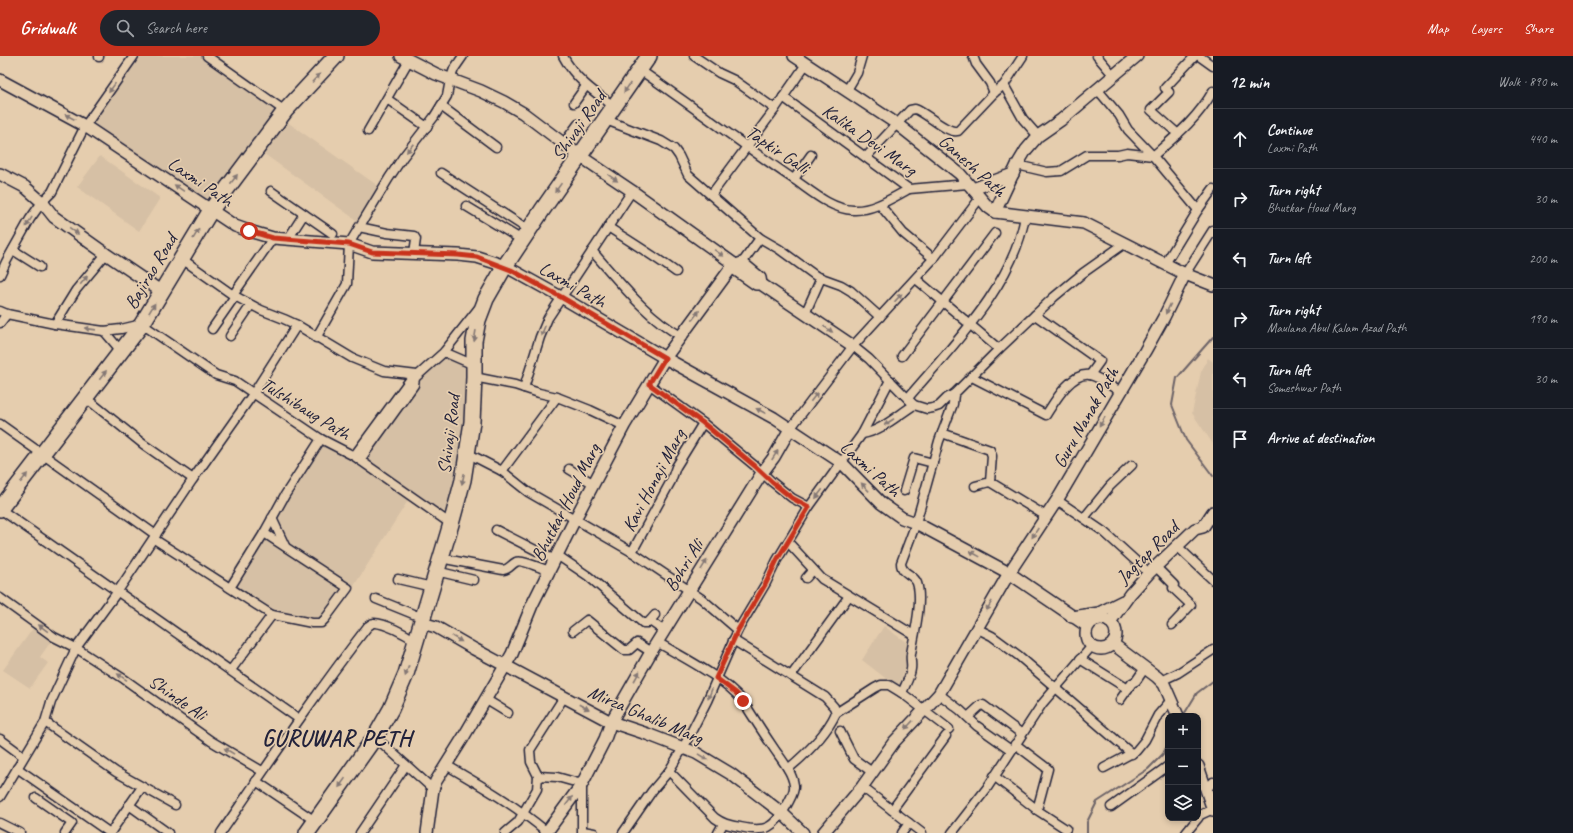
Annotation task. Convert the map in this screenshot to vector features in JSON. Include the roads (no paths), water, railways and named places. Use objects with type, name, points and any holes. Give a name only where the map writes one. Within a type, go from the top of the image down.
[{"type":"highway","name":"Bajirao Road","points":[[0,509],[142,324],[211,210],[285,111],[336,56]]},
{"type":"highway","name":"Shivaji Road","points":[[311,827],[375,737],[406,674],[463,480],[472,422],[474,341],[476,327],[486,299],[525,235],[649,56]]},
{"type":"street","points":[[0,275],[3,261],[13,250],[42,202],[52,192],[85,126],[134,56]]},
{"type":"street","points":[[207,56],[285,111]]},
{"type":"street","points":[[316,338],[346,284],[349,244],[403,157],[441,106],[447,96],[454,69],[463,56]]},
{"type":"street","points":[[563,56],[578,79],[615,107]]},
{"type":"street","points":[[694,56],[719,73],[734,80],[775,109]]},
{"type":"street","name":"Ganesh Path","points":[[794,56],[898,124],[960,174],[988,207],[995,212],[1084,223],[1185,274],[1213,285]]},
{"type":"street","points":[[847,90],[858,73],[862,56]]},
{"type":"street","points":[[973,56],[976,64],[990,83],[994,93]]},
{"type":"street","points":[[866,157],[910,110],[915,109],[952,132],[958,131],[994,93],[1004,85],[1023,56]]},
{"type":"street","points":[[1097,56],[1114,76]]},
{"type":"street","points":[[995,212],[1015,169],[1026,150],[1038,136],[1061,120],[1137,56]]},
{"type":"street","points":[[1178,134],[1151,110],[1169,92],[1165,88],[1195,56]]},
{"type":"street","points":[[1199,56],[1213,66]]},
{"type":"street","points":[[368,131],[387,99],[405,58],[450,80],[481,91],[523,113],[580,156],[737,264]]},
{"type":"street","points":[[711,195],[775,109],[806,64]]},
{"type":"street","name":"Tapkir Galli","points":[[640,70],[746,148],[830,203],[839,207],[851,210],[862,210],[880,205],[909,189]]},
{"type":"street","name":"Laxmi Path","points":[[0,80],[85,126],[235,226],[273,238],[349,244],[372,252],[477,257],[505,266],[665,358],[774,418],[842,463],[881,503],[902,518],[916,523],[1009,573],[1072,617],[1088,626]]},
{"type":"street","points":[[1004,85],[1023,119],[1038,136]]},
{"type":"street","points":[[574,103],[586,86]]},
{"type":"street","points":[[1097,89],[1119,115],[1128,130],[1153,156],[1198,210]]},
{"type":"street","points":[[790,428],[853,346],[934,259],[974,190],[1015,169],[1047,172],[1061,171],[1087,155],[1118,155],[1127,152],[1149,157],[1153,156],[1178,134],[1205,106],[1213,91]]},
{"type":"street","name":"Kalika Devi Marg","points":[[783,97],[909,189],[974,190]]},
{"type":"street","points":[[387,99],[426,127]]},
{"type":"street","points":[[441,106],[496,147]]},
{"type":"street","points":[[606,120],[661,141],[674,150],[679,156],[688,175],[760,238],[779,249],[816,276],[841,285],[851,291],[880,317]]},
{"type":"street","points":[[564,143],[578,124]]},
{"type":"street","points":[[794,179],[811,155]]},
{"type":"street","points":[[441,173],[525,235]]},
{"type":"street","points":[[0,174],[25,188],[42,202],[54,217],[162,292]]},
{"type":"street","points":[[1165,264],[1198,210],[1213,189]]},
{"type":"street","points":[[272,190],[333,234]]},
{"type":"street","points":[[524,388],[548,318],[632,191]]},
{"type":"street","points":[[880,205],[903,233],[934,259]]},
{"type":"street","points":[[466,206],[525,235]]},
{"type":"street","points":[[288,239],[304,214]]},
{"type":"street","points":[[908,398],[970,325],[998,286],[1023,232],[1025,216]]},
{"type":"street","points":[[359,227],[386,233],[414,236],[416,238],[414,253]]},
{"type":"street","points":[[608,227],[638,247],[646,250],[676,272]]},
{"type":"street","points":[[1185,274],[1213,230]]},
{"type":"street","points":[[902,356],[995,233]]},
{"type":"street","points":[[212,329],[273,238]]},
{"type":"street","points":[[760,238],[737,264],[736,270],[756,284],[761,284],[853,346],[890,380],[914,405],[927,409],[939,406],[947,398],[954,394],[999,348],[1035,315],[1083,273],[1124,244]]},
{"type":"street","points":[[13,250],[40,267]]},
{"type":"street","points":[[592,251],[648,312],[667,328],[681,336]]},
{"type":"street","points":[[55,324],[76,290],[106,254]]},
{"type":"street","points":[[182,259],[234,296],[296,325],[352,358],[376,369],[416,377]]},
{"type":"street","name":"Bhutkar Houd Marg","points":[[427,833],[433,789],[436,781],[512,654],[532,606],[574,519],[624,426],[665,358],[737,264]]},
{"type":"street","name":"Guru Nanak Path","points":[[823,833],[862,786],[894,742],[939,694],[1009,573],[1058,500],[1164,317],[1185,274]]},
{"type":"street","points":[[805,314],[821,278]]},
{"type":"street","points":[[916,279],[999,348]]},
{"type":"street","points":[[357,458],[409,381],[416,377],[444,352],[486,299]]},
{"type":"street","points":[[230,336],[251,305]]},
{"type":"street","points":[[0,324],[3,313],[55,324],[104,331],[142,324]]},
{"type":"street","points":[[1035,315],[1100,362],[1090,375]]},
{"type":"street","name":"Tulshibaug Path","points":[[142,324],[216,375],[235,382],[321,438],[357,458],[451,524]]},
{"type":"street","points":[[0,797],[23,756],[45,722],[51,702],[76,648],[118,591],[193,479],[253,394],[296,325]]},
{"type":"street","points":[[104,331],[121,351]]},
{"type":"street","points":[[444,352],[474,371],[524,388],[557,397],[584,407],[624,426]]},
{"type":"street","points":[[972,377],[1046,415],[1071,382],[1078,376],[1090,375],[1120,392]]},
{"type":"street","points":[[623,833],[652,791],[669,771],[683,748],[699,719],[738,630],[766,583],[777,560],[809,507],[862,434],[890,380]]},
{"type":"street","points":[[649,384],[703,423],[792,498],[809,507]]},
{"type":"street","points":[[902,693],[911,669],[910,656],[919,605],[918,585],[915,579],[901,567],[901,563],[916,523],[942,433],[953,404],[954,394]]},
{"type":"street","points":[[502,471],[557,397]]},
{"type":"street","points":[[86,398],[143,444],[193,479]]},
{"type":"street","points":[[862,434],[870,433],[878,429],[914,405]]},
{"type":"street","name":"Kavi Honaji Marg","points":[[632,552],[671,481],[680,461],[703,423]]},
{"type":"street","points":[[0,424],[155,537],[272,615],[312,623],[321,623],[348,588],[264,533]]},
{"type":"street","name":"Bohri Ali","points":[[547,832],[582,784],[605,739],[611,722],[654,647],[762,473],[774,457],[790,428]]},
{"type":"street","points":[[942,433],[990,450],[992,456],[990,482]]},
{"type":"street","points":[[230,588],[264,533],[285,495],[321,438]]},
{"type":"street","points":[[467,453],[502,471],[528,492],[632,552],[689,590],[738,630]]},
{"type":"street","points":[[904,492],[914,458],[933,463]]},
{"type":"street","points":[[1084,518],[1110,486],[1132,465]]},
{"type":"street","points":[[569,469],[594,484]]},
{"type":"street","points":[[975,486],[990,482],[1046,516]]},
{"type":"street","points":[[1058,500],[1104,532],[1174,585],[1174,588],[1190,606],[1172,625]]},
{"type":"street","points":[[0,509],[299,719]]},
{"type":"street","name":"Jagtap Road","points":[[1110,622],[1152,569],[1195,529],[1203,527],[1213,512]]},
{"type":"street","points":[[272,518],[285,547]]},
{"type":"street","points":[[496,530],[556,557],[588,576],[643,623],[648,623],[652,618],[664,631]]},
{"type":"street","points":[[788,542],[822,579],[914,635]]},
{"type":"street","points":[[1177,546],[1213,580]]},
{"type":"street","points":[[438,565],[503,570],[508,569],[515,562],[521,561],[549,571]]},
{"type":"street","points":[[438,565],[474,580]]},
{"type":"street","points":[[806,578],[813,570]]},
{"type":"street","points":[[398,579],[432,587]]},
{"type":"street","points":[[791,676],[849,596]]},
{"type":"street","name":"Shinde Ali","points":[[0,598],[54,637],[76,648],[124,679],[211,741],[262,771]]},
{"type":"street","points":[[376,599],[422,620]]},
{"type":"street","points":[[1072,617],[1099,613],[1126,600]]},
{"type":"street","points":[[231,670],[272,615]]},
{"type":"street","points":[[1100,619],[1110,622],[1116,632],[1113,644],[1103,650],[1092,647],[1086,640],[1085,635],[1088,626],[1095,620],[1100,619]]},
{"type":"street","name":"Mirza Ghalib Marg","points":[[422,620],[611,722],[696,753],[731,774],[782,813],[803,833]]},
{"type":"street","points":[[573,631],[587,620],[624,650],[629,650],[637,643],[654,647],[716,678],[736,693],[743,701],[788,769],[794,787],[793,793],[782,813],[772,824],[765,829],[759,830],[723,824],[715,818],[669,771]]},
{"type":"street","points":[[221,833],[262,771],[331,673],[368,626],[373,623],[380,624],[416,641]]},
{"type":"street","points":[[976,628],[1002,642],[1057,687],[1132,754]]},
{"type":"street","points":[[733,640],[825,697],[834,707],[836,712]]},
{"type":"street","points":[[1113,644],[1164,684],[1177,713]]},
{"type":"street","points":[[952,833],[994,776],[1042,704],[1092,647]]},
{"type":"street","points":[[1161,681],[1178,673],[1213,650]]},
{"type":"street","points":[[1080,659],[1128,689]]},
{"type":"street","points":[[1120,700],[1145,668]]},
{"type":"street","points":[[788,769],[804,756],[821,736],[836,712],[882,685],[889,685],[924,710],[948,733],[892,810]]},
{"type":"street","points":[[939,694],[978,726],[1048,769],[1037,810]]},
{"type":"street","points":[[505,833],[518,822],[537,789],[538,776],[531,762],[530,750],[564,697]]},
{"type":"street","points":[[485,699],[508,713]]},
{"type":"street","points":[[1104,768],[1132,754],[1144,740],[1158,715],[1171,700]]},
{"type":"street","points":[[968,717],[981,705],[983,705],[1022,734]]},
{"type":"street","points":[[45,722],[116,772],[175,805]]},
{"type":"street","points":[[840,731],[854,759],[872,772]]},
{"type":"street","points":[[375,737],[433,789]]},
{"type":"street","points":[[0,739],[23,756]]},
{"type":"street","points":[[360,833],[406,764]]},
{"type":"street","points":[[446,765],[505,800],[547,832]]},
{"type":"street","points":[[17,768],[110,833],[142,787]]},
{"type":"street","points":[[1111,807],[1165,768]]},
{"type":"street","points":[[1201,771],[1210,785],[1213,810],[1201,815]]},
{"type":"street","points":[[538,776],[556,777],[582,784],[582,832],[594,833]]},
{"type":"street","points":[[994,776],[1037,810],[1066,829]]},
{"type":"street","points":[[256,781],[311,827]]},
{"type":"street","points":[[862,786],[922,833]]},
{"type":"street","points":[[36,798],[72,823],[65,833]]},
{"type":"street","points":[[129,805],[168,833]]},
{"type":"street","points":[[1186,833],[1196,821]]},
{"type":"street","points":[[0,823],[15,832]]},
{"type":"street","points":[[902,833],[910,823]]},
{"type":"street","points":[[720,833],[723,824]]},
{"type":"waterway","points":[[1213,337],[1177,378],[1172,405],[1186,440],[1213,476]]},
{"type":"waterway","points":[[1185,713],[1197,693],[1213,681]]},
{"type":"waterway","points":[[1087,833],[1087,822],[1097,802],[1148,769],[1163,754],[1166,749]]},
{"type":"district","name":"GURUWAR PETH","points":[[337,738]]}]
